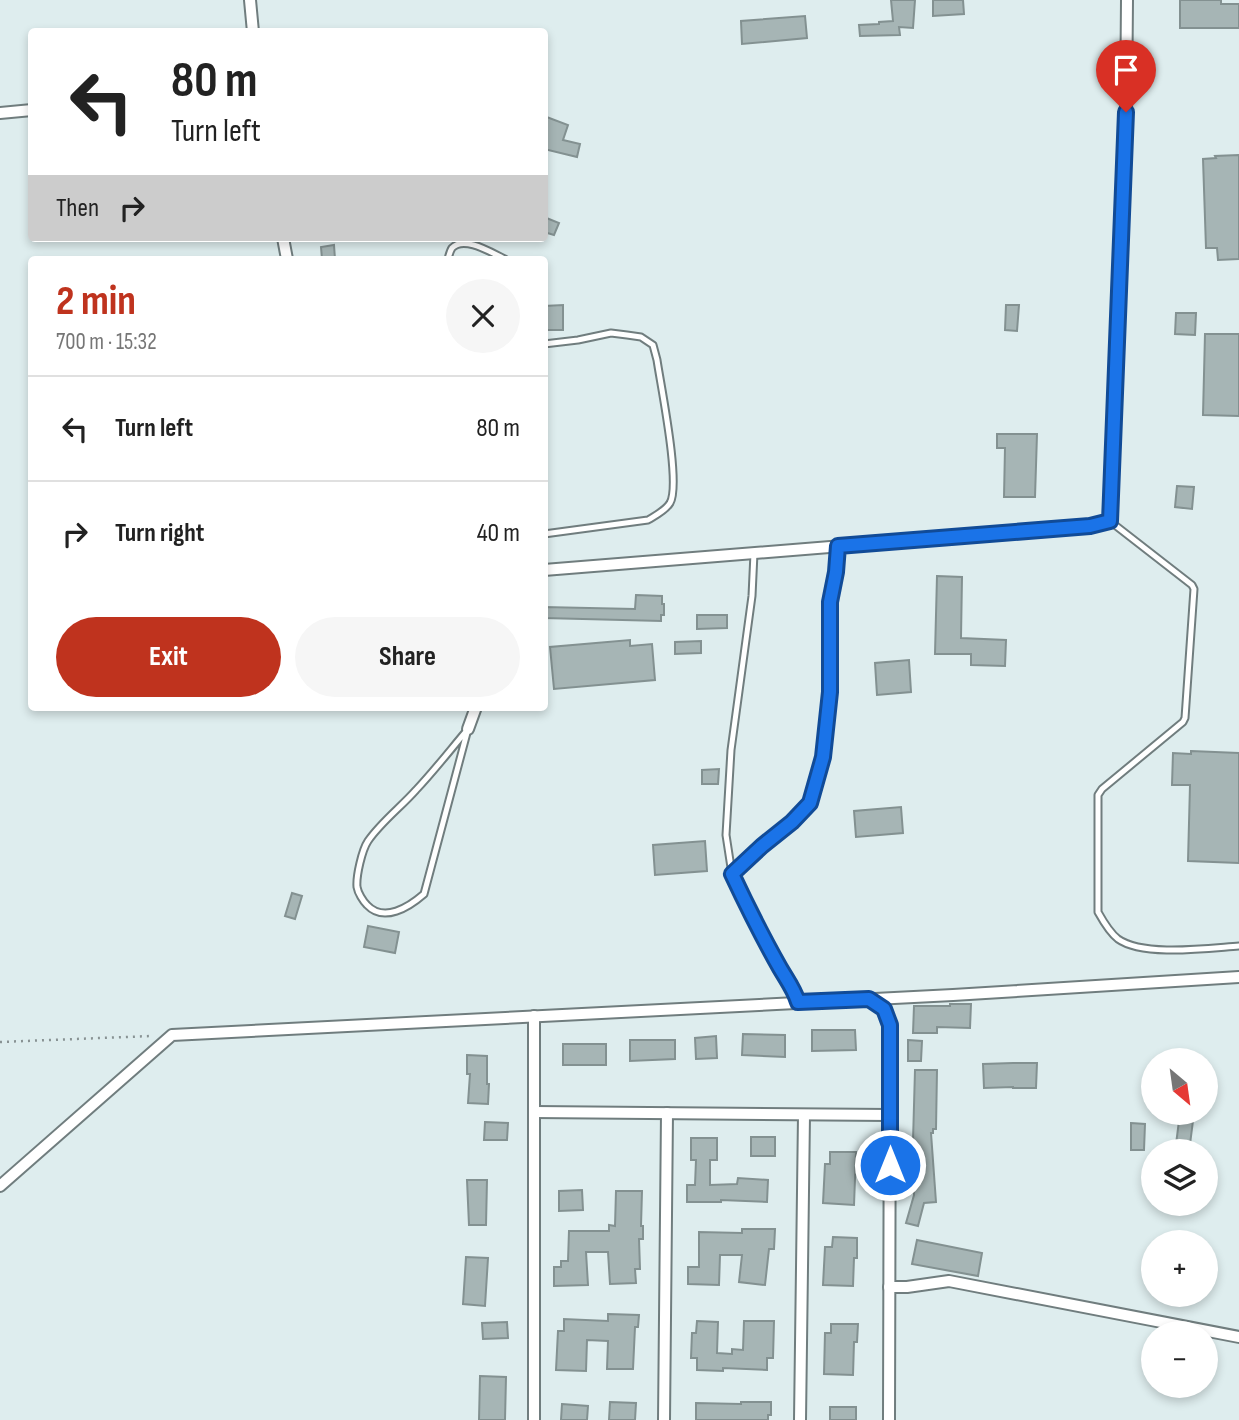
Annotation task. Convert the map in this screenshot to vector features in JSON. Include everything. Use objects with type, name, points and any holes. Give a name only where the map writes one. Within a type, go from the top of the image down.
[{"type":"street","points":[[250,0],[253,28]]},
{"type":"street","points":[[548,570],[1090,526],[1110,521],[1126,112],[1127,0]]},
{"type":"street","points":[[0,113],[28,110]]},
{"type":"street","points":[[468,729],[475,711]]},
{"type":"street","points":[[0,1186],[172,1035],[1239,977]]},
{"type":"street","points":[[869,999],[884,1009],[890,1025],[889,1420]]},
{"type":"street","points":[[534,1016],[534,1420]]},
{"type":"street","points":[[534,1112],[890,1115]]},
{"type":"street","points":[[664,1420],[667,1113]]},
{"type":"street","points":[[800,1420],[804,1115]]},
{"type":"street","points":[[889,1287],[949,1280],[1239,1337]]},
{"type":"lane","points":[[449,256],[452,248],[460,243],[470,243],[498,256]]},
{"type":"lane","points":[[548,344],[611,333],[641,337],[653,345],[673,465],[674,488],[670,503],[662,512],[648,520],[548,533]]},
{"type":"lane","points":[[1110,521],[1194,589],[1185,718],[1098,795],[1098,912],[1117,938],[1133,947],[1191,950],[1239,946]]},
{"type":"lane","points":[[732,874],[810,803],[823,757],[830,692],[830,602],[838,546]]},
{"type":"lane","points":[[754,553],[752,596],[731,750],[726,835],[732,874],[798,1002]]},
{"type":"lane","points":[[468,729],[424,894],[409,907],[395,912],[373,911],[357,889],[366,843],[419,787],[468,729]]},
{"type":"path","points":[[0,1042],[172,1035]]},
{"type":"building","points":[[891,0],[915,0],[913,28],[899,27],[900,35],[860,36],[859,25],[893,21]]},
{"type":"building","points":[[933,0],[963,0],[964,14],[933,16]]},
{"type":"building","points":[[1180,0],[1221,0],[1221,4],[1239,4],[1239,28],[1180,28]]},
{"type":"building","points":[[805,16],[807,38],[742,44],[741,21]]},
{"type":"building","points":[[548,118],[568,125],[563,140],[580,144],[577,157],[548,150]]},
{"type":"building","points":[[1239,155],[1239,259],[1218,260],[1217,248],[1206,248],[1203,159]]},
{"type":"building","points":[[548,219],[559,223],[554,235],[548,233]]},
{"type":"building","points":[[334,245],[335,256],[322,256],[321,247]]},
{"type":"building","points":[[563,305],[563,330],[548,330],[548,306]]},
{"type":"building","points":[[1006,305],[1019,305],[1017,331],[1005,330]]},
{"type":"building","points":[[1176,313],[1196,313],[1195,335],[1175,334]]},
{"type":"building","points":[[1205,334],[1239,334],[1239,416],[1203,415]]},
{"type":"building","points":[[997,434],[1037,434],[1035,497],[1004,497],[1005,448],[997,448]]},
{"type":"building","points":[[1177,486],[1194,487],[1192,509],[1175,507]]},
{"type":"building","points":[[937,576],[962,577],[961,638],[1006,640],[1005,666],[971,665],[971,654],[935,654]]},
{"type":"building","points":[[636,595],[662,596],[664,615],[661,615],[661,621],[548,618],[548,607],[635,609]]},
{"type":"building","points":[[697,615],[727,615],[727,628],[697,629]]},
{"type":"building","points":[[630,640],[630,646],[652,644],[655,680],[554,689],[550,647]]},
{"type":"building","points":[[701,641],[701,653],[675,654],[675,642]]},
{"type":"building","points":[[909,660],[911,692],[877,695],[875,663]]},
{"type":"building","points":[[1191,751],[1239,753],[1239,863],[1188,861],[1190,785],[1172,785],[1173,753],[1191,754]]},
{"type":"building","points":[[719,769],[718,784],[702,784],[702,770]]},
{"type":"building","points":[[901,807],[903,833],[856,837],[854,811]]},
{"type":"building","points":[[705,841],[707,871],[655,875],[653,845]]},
{"type":"building","points":[[292,893],[302,896],[295,919],[285,916]]},
{"type":"building","points":[[368,926],[399,932],[395,953],[364,947]]},
{"type":"building","points":[[971,1004],[970,1028],[937,1027],[937,1033],[913,1033],[914,1006]]},
{"type":"building","points":[[812,1030],[855,1030],[856,1050],[812,1051]]},
{"type":"building","points":[[743,1034],[785,1035],[785,1057],[742,1055]]},
{"type":"building","points":[[716,1036],[717,1058],[696,1059],[695,1038]]},
{"type":"building","points":[[630,1040],[675,1040],[675,1059],[630,1061]]},
{"type":"building","points":[[908,1040],[922,1041],[921,1061],[908,1061]]},
{"type":"building","points":[[563,1044],[606,1044],[606,1065],[563,1065]]},
{"type":"building","points":[[467,1055],[487,1056],[488,1104],[468,1103],[470,1074],[467,1074]]},
{"type":"building","points":[[1037,1063],[1036,1088],[984,1088],[983,1064]]},
{"type":"building","points":[[915,1070],[937,1070],[936,1129],[931,1133],[936,1202],[924,1203],[918,1226],[906,1223],[914,1195],[913,1161],[910,1162],[909,1141],[913,1141]]},
{"type":"building","points":[[485,1122],[508,1123],[507,1140],[484,1140]]},
{"type":"building","points":[[1131,1123],[1145,1125],[1141,1150],[1131,1150]]},
{"type":"building","points":[[1178,1125],[1192,1125],[1191,1139],[1177,1139]]},
{"type":"building","points":[[751,1137],[775,1137],[775,1156],[751,1156]]},
{"type":"building","points":[[691,1138],[717,1138],[717,1160],[710,1160],[710,1185],[737,1184],[738,1178],[768,1180],[767,1202],[687,1202],[687,1185],[695,1185],[696,1160],[691,1160]]},
{"type":"building","points":[[830,1152],[856,1152],[854,1205],[823,1203],[825,1164],[830,1164]]},
{"type":"building","points":[[467,1180],[487,1180],[486,1225],[469,1225]]},
{"type":"building","points":[[582,1190],[583,1210],[559,1211],[559,1191]]},
{"type":"building","points":[[616,1191],[642,1191],[643,1239],[639,1239],[640,1269],[635,1269],[636,1283],[610,1284],[608,1252],[586,1252],[588,1285],[554,1286],[554,1267],[561,1267],[561,1261],[568,1261],[569,1231],[609,1231],[609,1225],[615,1226]]},
{"type":"building","points":[[742,1229],[775,1229],[774,1249],[769,1249],[765,1285],[739,1282],[742,1255],[720,1255],[719,1285],[688,1284],[688,1267],[699,1267],[699,1232],[742,1233]]},
{"type":"building","points":[[833,1237],[857,1238],[853,1286],[823,1285],[825,1247],[832,1247]]},
{"type":"building","points":[[917,1240],[982,1253],[978,1276],[912,1264]]},
{"type":"building","points":[[466,1257],[488,1258],[485,1306],[463,1304]]},
{"type":"building","points":[[608,1314],[639,1315],[638,1327],[635,1327],[633,1369],[607,1369],[608,1341],[587,1340],[586,1371],[556,1370],[558,1331],[564,1331],[564,1319],[608,1321]]},
{"type":"building","points":[[697,1321],[718,1322],[717,1353],[732,1354],[732,1349],[743,1350],[744,1321],[774,1321],[773,1358],[767,1358],[767,1370],[697,1370],[697,1358],[691,1358],[692,1333],[696,1333]]},
{"type":"building","points":[[507,1322],[508,1338],[483,1339],[482,1323]]},
{"type":"building","points":[[831,1324],[858,1324],[857,1342],[854,1342],[853,1375],[824,1374],[825,1333],[831,1333]]},
{"type":"building","points":[[480,1376],[506,1377],[505,1420],[479,1420]]},
{"type":"building","points":[[610,1402],[636,1403],[635,1420],[609,1420]]},
{"type":"building","points":[[771,1402],[771,1415],[768,1415],[768,1420],[696,1420],[696,1403]]},
{"type":"building","points":[[562,1404],[588,1406],[587,1420],[561,1420]]},
{"type":"building","points":[[830,1407],[856,1407],[856,1420],[830,1420]]},
{"type":"route","points":[[890,1165],[890,1025],[884,1009],[869,999],[798,1002],[732,874],[810,803],[823,757],[830,692],[830,602],[838,546],[1090,526],[1110,521],[1126,112]]}]
